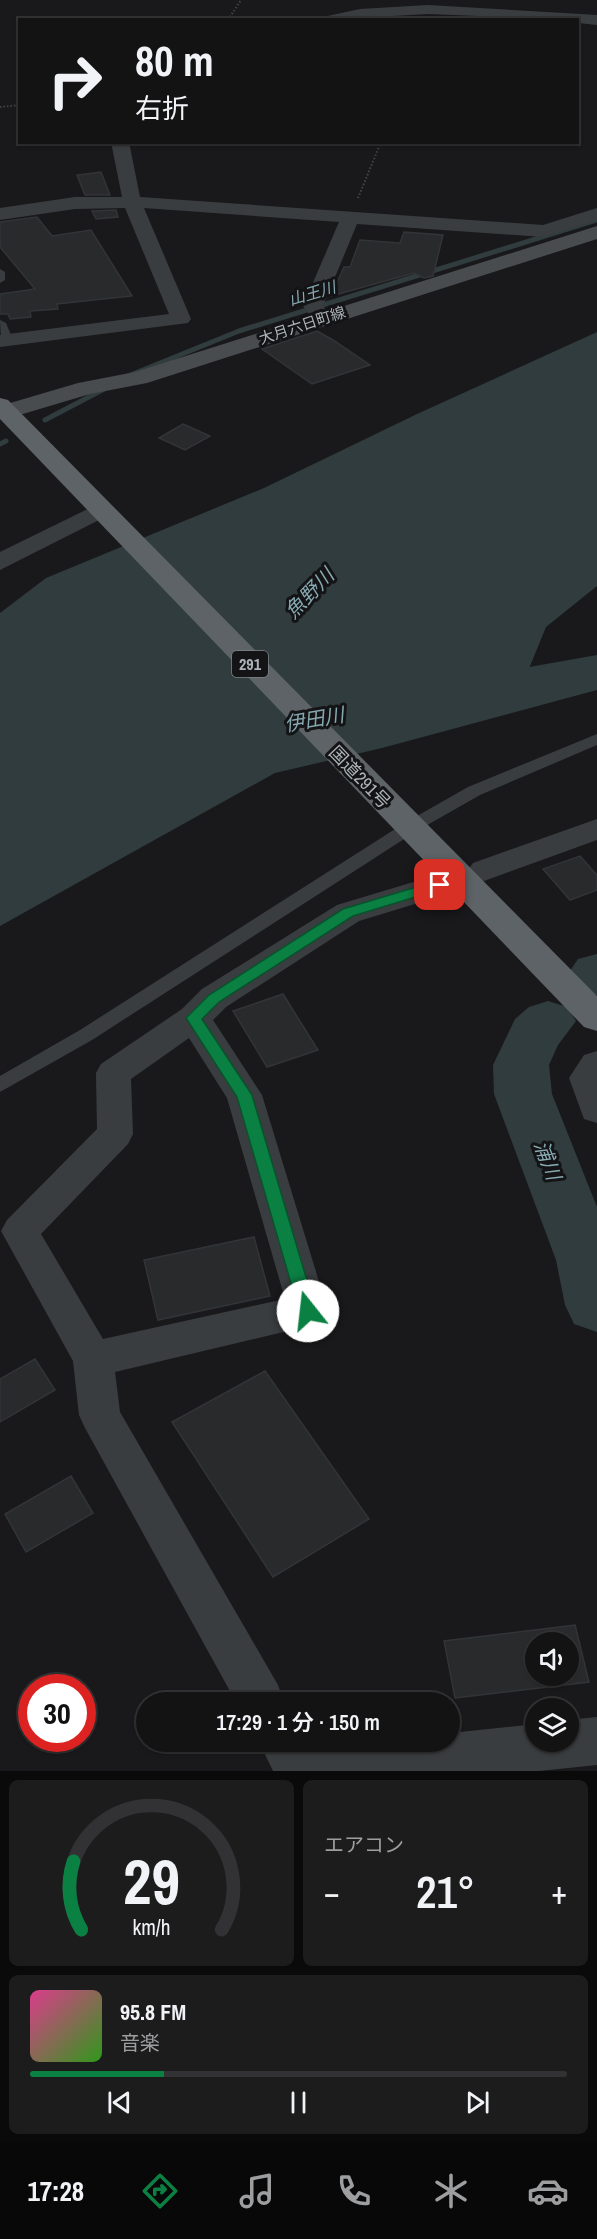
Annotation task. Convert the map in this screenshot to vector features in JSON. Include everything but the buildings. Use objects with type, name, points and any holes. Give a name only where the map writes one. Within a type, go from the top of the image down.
[{"type":"highway","name":"国道291号","points":[[2,410],[597,1018]]},
{"type":"main road","name":"大月六日町線","points":[[2,410],[86,388],[139,378],[597,232]]},
{"type":"street","points":[[337,18],[365,12],[399,10],[557,18]]},
{"type":"street","points":[[579,19],[597,20]]},
{"type":"street","points":[[2,335],[181,320],[132,201],[120,144]]},
{"type":"street","points":[[0,214],[75,203],[132,201],[544,231],[597,214]]},
{"type":"street","points":[[322,318],[314,306],[351,216]]},
{"type":"street","points":[[0,562],[103,513]]},
{"type":"street","points":[[484,870],[597,829]]},
{"type":"street","points":[[255,1692],[100,1415],[93,1359],[20,1231],[115,1134],[113,1073],[194,1018],[214,998],[348,913],[440,885]]},
{"type":"street","points":[[93,1359],[308,1311],[244,1095],[194,1018]]},
{"type":"street","points":[[597,1065],[587,1078],[597,1109]]},
{"type":"street","points":[[319,1771],[597,1740]]},
{"type":"street","points":[[289,1752],[299,1771]]},
{"type":"lane","points":[[0,272],[0,280]]},
{"type":"lane","points":[[0,1085],[86,1035],[401,819],[597,739]]},
{"type":"path","points":[[229,18],[241,0]]},
{"type":"path","points":[[0,107],[18,105]]},
{"type":"path","points":[[351,216],[380,144]]},
{"type":"water","name":"魚野川","points":[[597,332],[597,586],[546,627],[519,693],[597,677],[597,690],[382,748],[275,773],[0,926],[0,613],[46,578],[264,488],[417,414]]},
{"type":"waterway","name":"山王川","points":[[128,376],[239,331],[597,220]]},
{"type":"waterway","name":"山王川","points":[[45,420],[106,388]]},
{"type":"waterway","name":"山王川","points":[[0,444],[6,441]]},
{"type":"waterway","name":"伊田川","points":[[456,694],[597,668]]},
{"type":"waterway","name":"浦川","points":[[593,977],[597,973]]},
{"type":"waterway","name":"浦川","points":[[548,1021],[535,1034],[521,1065],[523,1094],[587,1260],[597,1305]]},
{"type":"route","points":[[308,1311],[244,1095],[194,1018],[214,998],[348,913],[440,885]]}]
